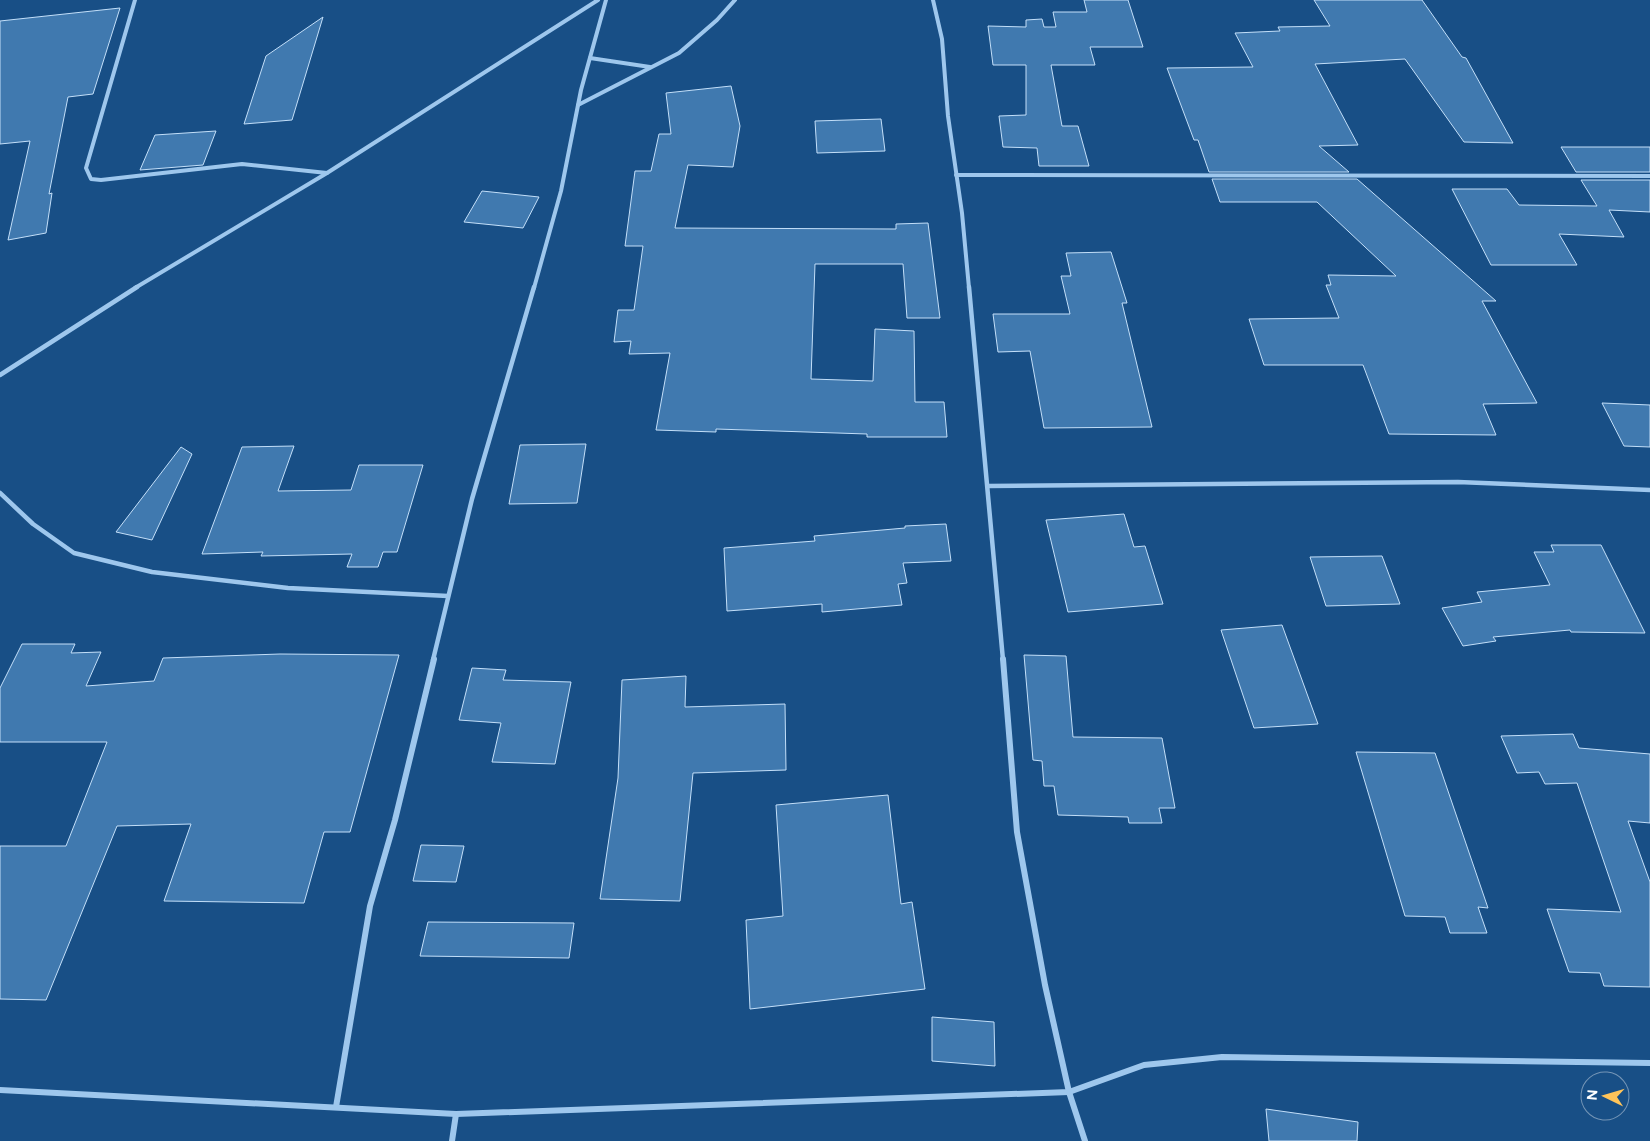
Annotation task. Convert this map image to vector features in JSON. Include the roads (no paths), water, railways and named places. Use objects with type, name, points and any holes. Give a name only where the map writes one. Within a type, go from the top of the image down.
[{"type":"street","points":[[135,0],[86,168],[91,179],[101,180],[242,164],[327,173]]},
{"type":"street","points":[[0,375],[159,272],[327,173],[598,0]]},
{"type":"street","points":[[336,1107],[370,906],[395,820],[472,499],[561,191],[578,105],[606,0]]},
{"type":"street","points":[[578,105],[679,53],[717,20],[734,0]]},
{"type":"street","points":[[934,0],[934,8],[942,39],[956,175],[962,212],[988,486],[1017,832],[1045,985],[1069,1092],[1085,1141]]},
{"type":"street","points":[[590,58],[651,67]]},
{"type":"street","points":[[956,175],[1650,176]]},
{"type":"street","points":[[988,486],[1458,482],[1650,490]]},
{"type":"street","points":[[0,493],[33,524],[74,552],[152,572],[288,588],[448,596]]},
{"type":"street","points":[[0,1090],[456,1114],[1069,1092],[1144,1065],[1222,1057],[1650,1063]]},
{"type":"street","points":[[452,1141],[456,1114]]}]
